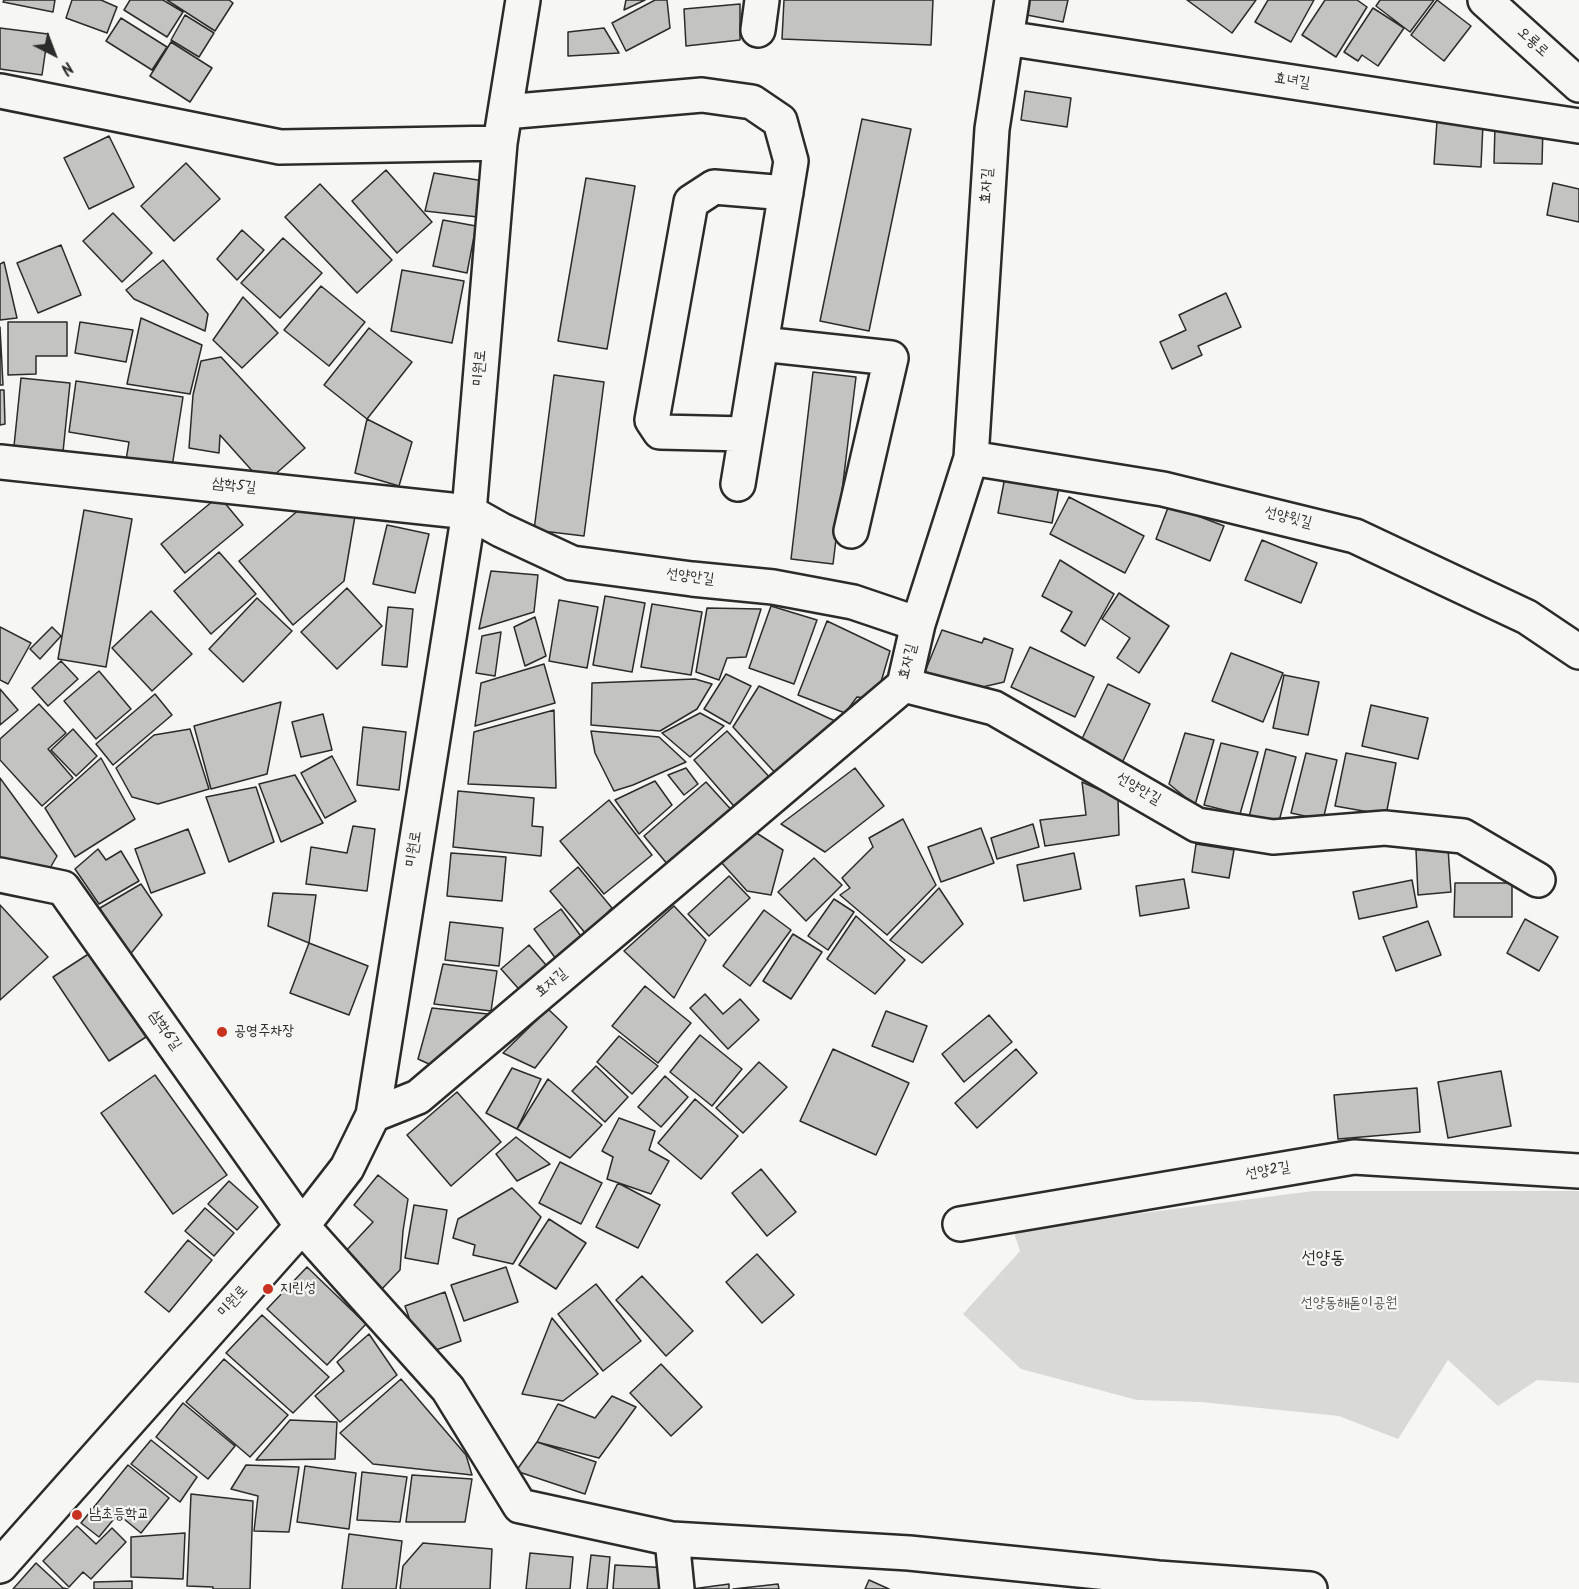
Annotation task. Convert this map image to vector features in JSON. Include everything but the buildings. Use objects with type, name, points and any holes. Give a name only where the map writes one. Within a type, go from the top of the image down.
[{"type":"street","name":"미원로","points":[[0,1566],[302,1226],[347,1168],[373,1115],[469,512],[503,127],[523,0]]},
{"type":"street","name":"효자길","points":[[373,1115],[418,1097],[904,685],[918,624],[971,458],[992,129],[1012,0]]},
{"type":"street","name":"오룡로","points":[[1485,0],[1579,85]]},
{"type":"street","name":"효녀길","points":[[1006,38],[1579,126]]},
{"type":"street","points":[[0,91],[280,147],[503,127],[702,95],[752,102],[780,121],[791,161],[738,484]]},
{"type":"street","points":[[746,434],[660,432],[652,420],[691,202],[714,187],[786,193]]},
{"type":"street","points":[[761,344],[891,358],[852,531]]},
{"type":"street","name":"선양윗길","points":[[971,458],[1163,489],[1355,536],[1527,617],[1579,652]]},
{"type":"street","name":"삼학5길","points":[[0,462],[469,512]]},
{"type":"street","name":"선양안길","points":[[469,512],[501,530],[572,563],[773,587],[854,602],[918,624]]},
{"type":"street","name":"선양안길","points":[[904,685],[994,708],[1197,825],[1273,837],[1385,828],[1463,836],[1538,880]]},
{"type":"street","name":"삼학6길","points":[[0,875],[63,888],[302,1226],[448,1389],[520,1506],[672,1539],[909,1553],[1158,1578],[1310,1589]]},
{"type":"street","name":"선양2길","points":[[960,1224],[1354,1157],[1579,1171]]},
{"type":"street","points":[[672,1539],[677,1589]]},
{"type":"green space","name":"선양동해돋이공원","points":[[1313,1191],[1579,1191],[1579,1383],[1537,1380],[1498,1406],[1448,1360],[1398,1439],[1339,1416],[1201,1402],[1137,1400],[1021,1369],[963,1314],[1020,1251],[1013,1230]]},
{"type":"place","name":"공영주차장","points":[[222,1032]]},
{"type":"place","name":"지린성","points":[[268,1289]]},
{"type":"place","name":"남초등학교","points":[[77,1515]]},
{"type":"district","name":"선양동","points":[[1323,1260]]}]
